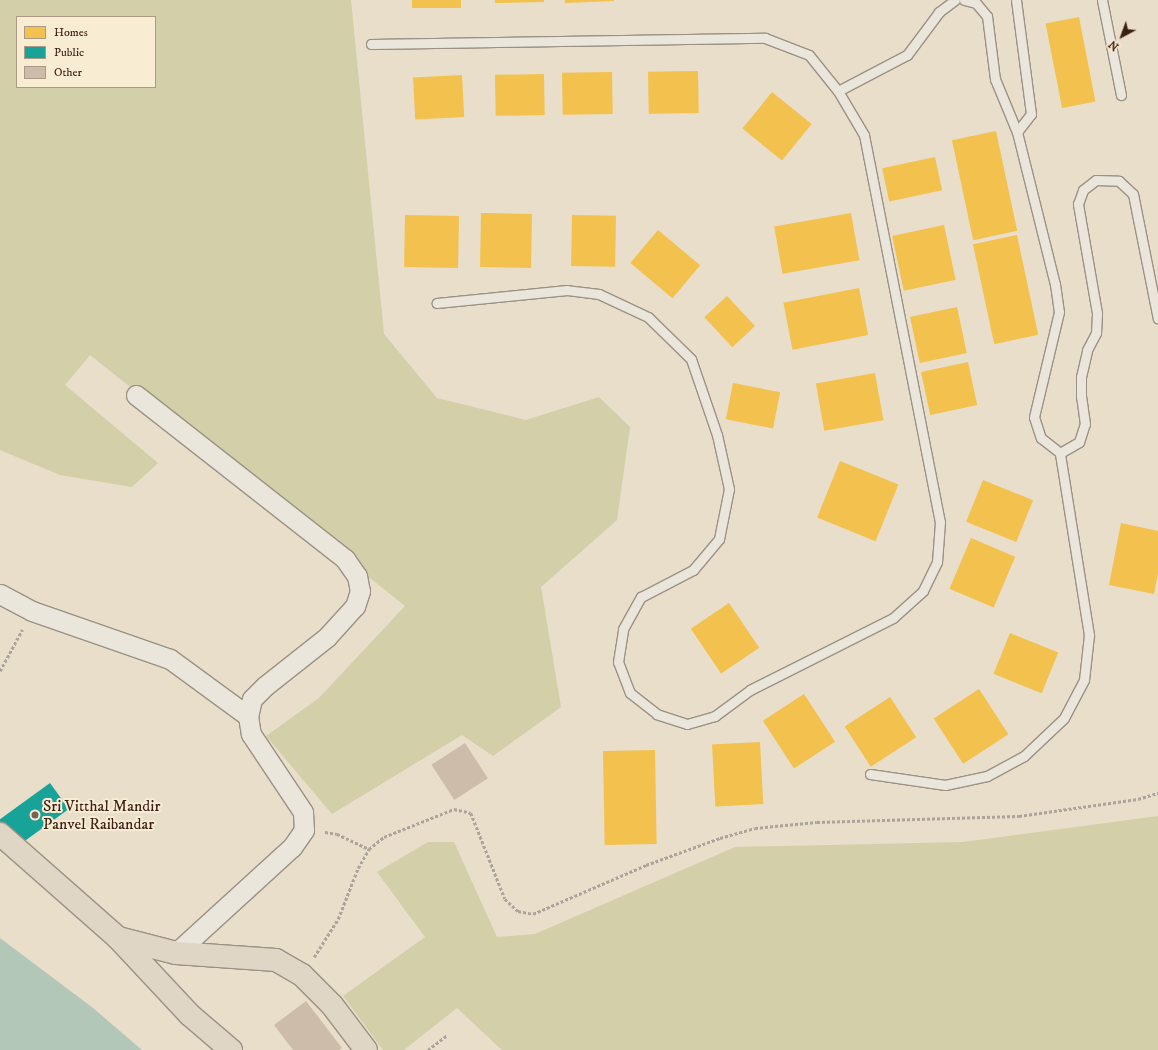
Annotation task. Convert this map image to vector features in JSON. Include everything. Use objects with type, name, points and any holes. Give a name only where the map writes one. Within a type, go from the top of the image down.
[{"type":"main road","points":[[0,834],[118,938],[190,1015],[231,1050]]},
{"type":"main road","points":[[118,938],[176,953],[276,960],[302,975],[332,1005],[366,1050]]},
{"type":"street","points":[[136,395],[345,559],[357,576],[360,591],[355,606],[327,637],[265,686],[252,699],[248,716],[251,734],[304,812],[304,830],[292,847],[176,953]]},
{"type":"street","points":[[0,594],[32,611],[170,659],[248,716]]},
{"type":"lane","points":[[838,91],[907,55],[939,12],[955,0]]},
{"type":"lane","points":[[870,774],[945,785],[988,776],[1024,756],[1064,718],[1084,680],[1089,635],[1060,453],[1042,438],[1034,417],[1059,312],[1056,284],[1018,132],[995,79],[987,16],[976,3],[964,0]]},
{"type":"lane","points":[[1016,0],[1031,114],[1018,132]]},
{"type":"lane","points":[[1102,0],[1121,95]]},
{"type":"lane","points":[[371,44],[765,38],[809,55],[838,91],[864,135],[940,522],[937,562],[923,591],[893,618],[750,690],[715,716],[687,724],[657,714],[630,693],[618,662],[623,628],[641,597],[693,570],[718,539],[729,489],[717,435],[691,359],[648,316],[599,294],[567,290],[437,303]]},
{"type":"lane","points":[[1060,453],[1079,442],[1085,424],[1081,397],[1081,377],[1087,350],[1096,333],[1097,313],[1078,204],[1083,190],[1096,180],[1119,181],[1133,194],[1158,319]]},
{"type":"path","points":[[0,671],[32,611]]},
{"type":"path","points":[[302,975],[338,919],[358,868],[369,848],[384,837],[454,809],[471,813],[505,899],[518,911],[533,914],[646,865],[720,838],[755,828],[817,822],[1019,816],[1138,798],[1158,792]]},
{"type":"path","points":[[304,830],[337,834],[369,848]]},
{"type":"path","points":[[428,1050],[447,1035]]},
{"type":"shaded area","points":[[0,0],[351,0],[384,334],[437,398],[526,420],[599,397],[630,427],[617,520],[541,587],[561,707],[493,756],[462,735],[332,814],[266,736],[319,698],[405,606],[90,355],[65,385],[158,463],[132,487],[60,475],[0,450]]},
{"type":"shaded area","points":[[1158,816],[1158,1050],[502,1050],[457,1008],[404,1050],[383,1050],[343,996],[425,937],[377,872],[428,842],[454,842],[497,937],[535,934],[735,847],[963,842]]},
{"type":"shaded area","points":[[0,938],[93,1008],[142,1050],[0,1050]]},
{"type":"building: Homes","points":[[412,0],[461,0],[461,8],[412,8]]},
{"type":"building: Homes","points":[[495,0],[544,0],[544,2],[495,3]]},
{"type":"building: Homes","points":[[565,0],[614,0],[614,1],[565,3]]},
{"type":"building: Homes","points":[[1079,17],[1095,101],[1062,108],[1046,23]]},
{"type":"building: Homes","points":[[698,71],[699,113],[649,114],[648,72]]},
{"type":"building: Homes","points":[[612,72],[613,114],[563,115],[562,73]]},
{"type":"building: Homes","points":[[544,74],[545,115],[496,116],[495,75]]},
{"type":"building: Homes","points":[[462,75],[464,117],[415,120],[413,78]]},
{"type":"building: Homes","points":[[772,92],[812,124],[782,161],[742,129]]},
{"type":"building: Homes","points":[[996,131],[1017,231],[973,240],[952,140]]},
{"type":"building: Homes","points":[[935,157],[942,190],[889,201],[882,168]]},
{"type":"building: Homes","points":[[481,213],[532,214],[531,268],[480,267]]},
{"type":"building: Homes","points":[[851,213],[859,260],[783,274],[774,227]]},
{"type":"building: Homes","points":[[405,215],[459,216],[458,268],[404,267]]},
{"type":"building: Homes","points":[[572,215],[616,216],[615,267],[571,266]]},
{"type":"building: Homes","points":[[944,225],[956,280],[904,291],[892,236]]},
{"type":"building: Homes","points":[[658,230],[700,265],[672,298],[630,263]]},
{"type":"building: Homes","points":[[1017,235],[1038,335],[994,344],[973,244]]},
{"type":"building: Homes","points":[[859,288],[868,335],[793,350],[783,303]]},
{"type":"building: Homes","points":[[727,296],[755,326],[732,347],[704,317]]},
{"type":"building: Homes","points":[[957,307],[967,353],[920,363],[910,317]]},
{"type":"building: Homes","points":[[968,362],[977,405],[930,415],[921,372]]},
{"type":"building: Homes","points":[[875,373],[883,420],[824,431],[816,383]]},
{"type":"building: Homes","points":[[733,383],[780,392],[773,428],[726,419]]},
{"type":"building: Homes","points":[[840,461],[898,485],[876,541],[817,518]]},
{"type":"building: Homes","points":[[983,480],[1033,500],[1016,542],[966,522]]},
{"type":"building: Homes","points":[[1121,523],[1158,531],[1158,573],[1154,594],[1109,585]]},
{"type":"building: Homes","points":[[971,538],[1015,557],[994,607],[950,589]]},
{"type":"building: Homes","points":[[729,603],[759,648],[721,673],[691,629]]},
{"type":"building: Homes","points":[[1010,633],[1058,652],[1042,693],[994,674]]},
{"type":"building: Homes","points":[[979,689],[1008,734],[963,764],[934,718]]},
{"type":"building: Homes","points":[[804,694],[835,742],[794,768],[763,721]]},
{"type":"building: Homes","points":[[890,697],[916,737],[871,767],[845,726]]},
{"type":"building: Homes","points":[[760,742],[763,804],[715,806],[712,745]]},
{"type":"building: Homes","points":[[655,750],[657,844],[605,845],[603,751]]},
{"type":"building: Public","name":"Sri Vitthal Mandir Panvel Raibandar","points":[[50,783],[69,809],[18,846],[0,819]]},
{"type":"building: Other","points":[[465,743],[488,778],[454,800],[431,765]]},
{"type":"building: Other","points":[[306,1001],[342,1048],[339,1050],[293,1050],[274,1025]]},
{"type":"place","name":"Sri Vitthal Mandir Panvel Raibandar","points":[[35,815]]}]
